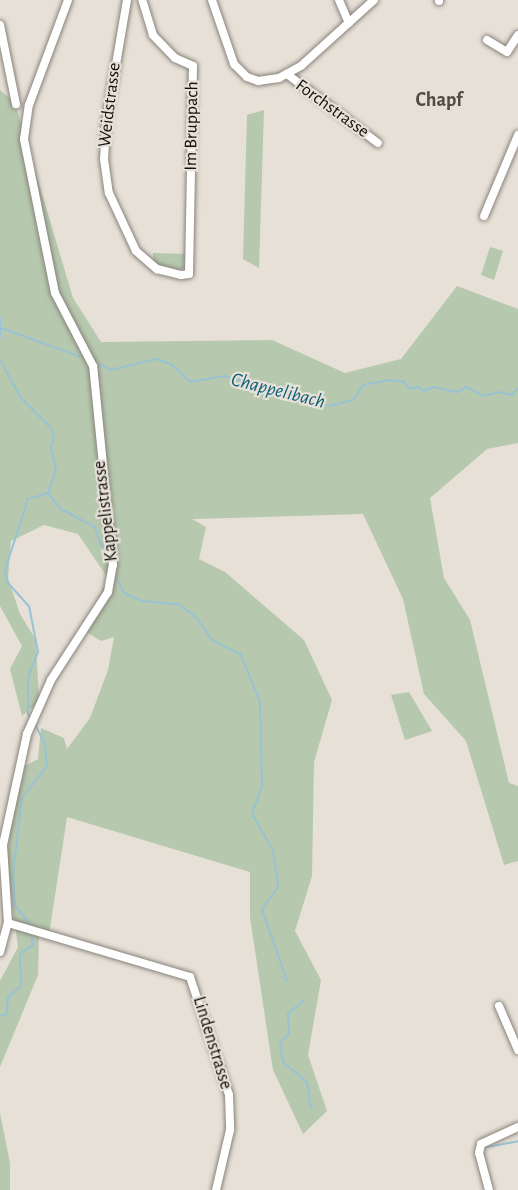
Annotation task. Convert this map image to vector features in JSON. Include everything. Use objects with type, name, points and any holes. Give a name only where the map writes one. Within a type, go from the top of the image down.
[{"type":"street","name":"Kappelistrasse","points":[[0,952],[8,923],[3,845],[29,727],[51,680],[108,592],[113,565],[93,366],[55,293],[49,247],[25,156],[24,122],[68,0]]},
{"type":"street","name":"Weidstrasse","points":[[127,0],[106,123],[104,159],[109,192],[123,230],[139,255],[157,269],[189,274]]},
{"type":"street","name":"Im Bruppach","points":[[142,0],[153,35],[175,58],[193,66],[189,274]]},
{"type":"street","name":"Forchstrasse","points":[[212,0],[227,52],[240,71],[258,81],[287,74],[374,0]]},
{"type":"street","points":[[339,0],[349,23]]},
{"type":"street","points":[[0,25],[16,104]]},
{"type":"street","points":[[487,40],[507,52],[518,35]]},
{"type":"street","name":"Forchstrasse","points":[[287,74],[300,87],[378,143]]},
{"type":"street","points":[[484,216],[518,135]]},
{"type":"street","name":"Lindenstrasse","points":[[8,923],[190,977],[229,1095],[230,1130],[216,1190]]},
{"type":"street","points":[[499,1006],[518,1050]]},
{"type":"street","points":[[489,1190],[479,1153],[481,1144],[518,1127]]},
{"type":"green space","points":[[0,90],[15,103],[73,298],[101,342],[272,340],[345,373],[401,359],[457,286],[518,309],[518,443],[487,449],[430,498],[444,578],[470,620],[509,783],[518,786],[518,861],[504,865],[466,741],[424,694],[403,599],[363,514],[192,519],[206,527],[199,559],[225,572],[304,640],[332,700],[314,762],[312,876],[295,931],[321,980],[308,1055],[327,1111],[303,1134],[273,1070],[250,917],[250,872],[67,817],[49,935],[39,932],[38,975],[0,1067],[0,981],[18,947],[7,865],[10,827],[25,766],[38,759],[41,728],[64,738],[67,749],[90,718],[108,670],[114,637],[101,641],[83,630],[108,578],[78,534],[44,525],[11,541],[8,578],[20,614],[36,640],[39,702],[22,716],[10,669],[22,646],[0,606]]},
{"type":"green space","points":[[264,110],[259,268],[243,259],[247,115]]},
{"type":"green space","points":[[490,247],[503,251],[494,280],[481,275]]},
{"type":"green space","points":[[153,253],[187,254],[186,267],[171,273],[153,261]]},
{"type":"green space","points":[[409,692],[432,731],[405,740],[391,695]]},
{"type":"green space","points":[[0,1113],[10,1163],[10,1190],[0,1190]]},
{"type":"waterway","name":"Chappelibach","points":[[0,318],[0,337]]},
{"type":"waterway","name":"Chappelibach","points":[[1,328],[81,357]]},
{"type":"waterway","name":"Chappelibach","points":[[100,364],[111,370],[155,359],[171,364],[190,382],[225,376],[330,406],[353,400],[363,385],[388,380],[404,382],[410,389],[419,387],[424,391],[433,387],[457,392],[467,387],[483,396],[499,392],[512,395],[518,388]]},
{"type":"waterway","points":[[0,360],[21,398],[51,428],[54,436],[51,447],[56,470],[48,493],[28,499],[5,570],[8,583],[29,606],[38,652],[28,677],[28,714],[31,719]]},
{"type":"waterway","points":[[48,493],[61,509],[95,527],[103,552]]},
{"type":"waterway","points":[[117,578],[124,593],[142,601],[178,604],[196,617],[212,640],[241,655],[260,702],[262,786],[252,814],[273,850],[278,887],[262,909],[287,981]]},
{"type":"waterway","points":[[29,923],[15,906],[13,873],[22,798],[47,766],[45,744],[35,724]]},
{"type":"waterway","points":[[0,1016],[7,1014],[8,997],[21,986],[20,954],[33,945],[31,935]]},
{"type":"waterway","points":[[303,1001],[288,1014],[289,1033],[280,1043],[283,1062],[307,1082],[311,1109]]},
{"type":"waterway","points":[[488,1147],[518,1141]]},
{"type":"district","name":"Chapf","points":[[439,100]]}]
